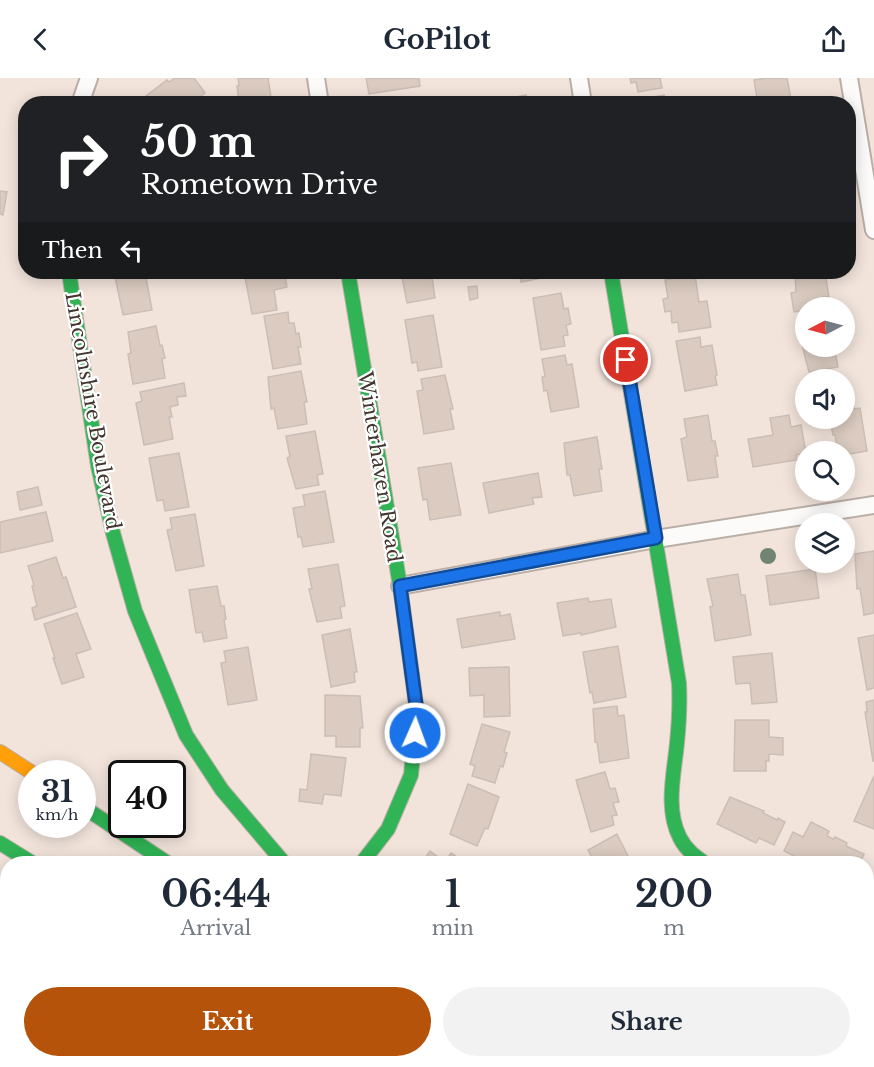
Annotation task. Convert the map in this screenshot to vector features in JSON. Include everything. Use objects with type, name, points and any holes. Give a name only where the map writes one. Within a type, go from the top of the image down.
[{"type":"main road","name":"Lincolnshire Boulevard","points":[[70,279],[98,466],[113,533],[135,611],[186,735],[222,790],[278,856]]},
{"type":"main road","name":"Winterhaven Road","points":[[349,279],[400,586],[417,712],[411,775],[388,829],[367,856]]},
{"type":"main road","points":[[612,279],[656,538],[680,698],[672,783],[672,813],[678,833],[688,851],[695,856]]},
{"type":"main road","points":[[0,752],[18,764]]},
{"type":"main road","points":[[96,816],[157,856]]},
{"type":"main road","points":[[0,843],[21,856]]},
{"type":"street","points":[[82,96],[88,78]]},
{"type":"street","points":[[316,78],[319,96]]},
{"type":"street","points":[[579,78],[582,96]]},
{"type":"street","points":[[849,78],[852,96]]},
{"type":"street","points":[[856,121],[874,230]]},
{"type":"street","points":[[400,586],[656,538],[874,505]]},
{"type":"building","points":[[175,78],[194,78],[205,93],[201,96],[146,96],[167,80],[169,82]]},
{"type":"building","points":[[238,78],[268,78],[271,96],[238,96],[237,86],[239,86]]},
{"type":"building","points":[[366,78],[419,78],[420,86],[369,94]]},
{"type":"building","points":[[630,78],[660,78],[662,88],[638,92],[636,82],[631,83]]},
{"type":"building","points":[[787,78],[790,96],[757,96],[754,80]]},
{"type":"building","points":[[0,191],[7,192],[3,215],[0,214]]},
{"type":"building","points":[[115,279],[146,279],[152,310],[123,315]]},
{"type":"building","points":[[245,279],[285,279],[287,287],[274,290],[277,310],[252,314]]},
{"type":"building","points":[[402,279],[432,279],[435,298],[407,303]]},
{"type":"building","points":[[520,279],[536,279],[521,282]]},
{"type":"building","points":[[696,279],[699,302],[707,301],[711,327],[679,332],[678,322],[672,323],[671,311],[665,312],[663,299],[668,298],[665,280]]},
{"type":"building","points":[[795,279],[826,279],[829,297],[795,297],[794,312],[791,293],[796,292]]},
{"type":"building","points":[[477,286],[478,298],[470,300],[468,287]]},
{"type":"building","points":[[561,293],[564,309],[568,308],[571,324],[566,325],[568,335],[563,336],[565,346],[541,350],[533,298]]},
{"type":"building","points":[[288,312],[289,323],[294,323],[296,334],[299,333],[301,347],[298,347],[301,364],[273,369],[264,316]]},
{"type":"building","points":[[433,315],[442,367],[418,371],[417,362],[412,363],[405,320]]},
{"type":"building","points":[[156,326],[165,358],[162,359],[165,378],[133,384],[128,354],[131,353],[128,332]]},
{"type":"building","points":[[700,337],[701,347],[712,345],[717,385],[685,391],[676,341]]},
{"type":"building","points":[[565,355],[567,365],[572,364],[579,407],[551,412],[547,390],[544,391],[542,377],[545,376],[542,359]]},
{"type":"building","points":[[805,357],[836,357],[838,367],[808,369]]},
{"type":"building","points":[[301,371],[307,402],[304,402],[307,424],[278,429],[274,408],[271,409],[268,377]]},
{"type":"building","points":[[445,375],[453,409],[450,409],[454,429],[424,434],[417,391],[423,390],[421,379]]},
{"type":"building","points":[[184,383],[186,396],[177,397],[178,405],[170,407],[172,417],[169,417],[173,439],[144,445],[136,403],[142,401],[140,392]]},
{"type":"building","points":[[860,408],[867,451],[855,453],[855,441],[836,441],[832,429],[855,429],[855,409]]},
{"type":"building","points":[[708,415],[712,441],[715,441],[718,456],[715,456],[718,477],[688,481],[681,439],[687,437],[684,419]]},
{"type":"building","points":[[789,415],[791,427],[802,429],[804,441],[795,441],[795,460],[753,467],[748,439],[773,435],[770,418]]},
{"type":"building","points":[[315,431],[323,474],[317,475],[319,485],[296,489],[287,458],[290,457],[286,436]]},
{"type":"building","points":[[597,437],[602,469],[599,469],[602,491],[574,496],[570,475],[567,475],[564,443]]},
{"type":"building","points":[[179,453],[189,507],[165,511],[163,500],[157,501],[149,458]]},
{"type":"building","points":[[451,463],[461,515],[430,520],[427,499],[423,500],[418,468]]},
{"type":"building","points":[[538,473],[542,497],[532,498],[534,504],[489,513],[483,483]]},
{"type":"building","points":[[38,487],[42,505],[20,510],[17,492]]},
{"type":"building","points":[[325,491],[334,542],[303,547],[301,537],[298,537],[293,508],[305,506],[303,495]]},
{"type":"building","points":[[46,512],[53,541],[0,553],[0,522]]},
{"type":"building","points":[[195,514],[204,566],[176,571],[167,530],[172,529],[170,518]]},
{"type":"building","points":[[874,551],[874,613],[864,615],[860,588],[857,589],[855,554]]},
{"type":"building","points":[[56,557],[63,578],[66,577],[76,607],[35,620],[32,608],[37,606],[28,566]]},
{"type":"building","points":[[338,564],[345,606],[340,607],[342,618],[317,622],[309,589],[312,589],[308,569]]},
{"type":"building","points":[[795,572],[816,573],[819,598],[770,605],[766,576]]},
{"type":"building","points":[[738,574],[741,595],[745,595],[751,635],[715,641],[710,607],[713,606],[707,579]]},
{"type":"building","points":[[217,586],[221,606],[224,606],[227,638],[204,642],[202,632],[196,633],[189,590]]},
{"type":"building","points":[[588,598],[589,602],[611,599],[616,627],[581,635],[581,633],[563,636],[557,603]]},
{"type":"building","points":[[500,612],[500,616],[510,614],[515,639],[462,648],[457,619]]},
{"type":"building","points":[[77,613],[91,649],[76,654],[84,677],[62,684],[44,624]]},
{"type":"building","points":[[350,629],[357,672],[354,672],[355,682],[331,687],[322,635]]},
{"type":"building","points":[[874,635],[874,688],[867,690],[858,638]]},
{"type":"building","points":[[618,646],[626,697],[594,703],[592,692],[590,693],[583,652]]},
{"type":"building","points":[[248,647],[257,700],[228,705],[221,663],[226,662],[224,651]]},
{"type":"building","points":[[772,653],[777,702],[752,704],[750,683],[736,684],[733,657]]},
{"type":"building","points":[[509,667],[510,716],[484,717],[484,695],[470,696],[469,668]]},
{"type":"building","points":[[325,695],[360,696],[363,728],[360,728],[360,747],[336,747],[336,736],[325,736]]},
{"type":"building","points":[[874,700],[873,761],[865,712],[867,712],[866,702]]},
{"type":"building","points":[[617,706],[618,716],[624,715],[629,758],[600,763],[597,742],[595,742],[593,709]]},
{"type":"building","points":[[735,720],[769,720],[769,737],[783,738],[783,755],[769,754],[766,771],[734,771]]},
{"type":"building","points":[[482,724],[510,732],[504,752],[507,753],[503,767],[500,766],[495,783],[472,776],[475,766],[470,764]]},
{"type":"building","points":[[311,754],[346,758],[341,796],[324,794],[322,804],[299,801],[300,789],[307,790]]},
{"type":"building","points":[[605,772],[610,789],[615,788],[619,802],[613,803],[617,815],[612,816],[614,825],[591,832],[576,780]]},
{"type":"building","points":[[874,776],[874,829],[854,821]]},
{"type":"building","points":[[468,784],[499,797],[488,829],[485,828],[477,846],[450,834]]},
{"type":"building","points":[[730,797],[785,822],[774,845],[759,838],[756,843],[717,824]]},
{"type":"building","points":[[811,822],[829,831],[827,836],[833,839],[835,837],[847,843],[846,846],[864,854],[863,856],[794,856],[784,851],[793,832],[803,837]]},
{"type":"building","points":[[617,834],[628,856],[591,856],[588,850]]},
{"type":"building","points":[[430,851],[437,856],[427,856]]},
{"type":"traffic: fast","points":[[70,279],[98,466],[113,533],[135,611],[186,735],[222,790],[278,856]]},
{"type":"traffic: fast","points":[[349,279],[400,586],[417,712],[411,775],[388,829],[367,856]]},
{"type":"traffic: fast","points":[[612,279],[679,683],[678,728],[672,791],[673,815],[675,827],[682,842],[695,856]]},
{"type":"traffic: fast","points":[[96,815],[157,856]]},
{"type":"traffic: fast","points":[[0,843],[21,856]]},
{"type":"traffic: slow","points":[[0,752],[18,764]]},
{"type":"route","points":[[415,733],[417,712],[400,586],[656,538],[626,360]]}]
